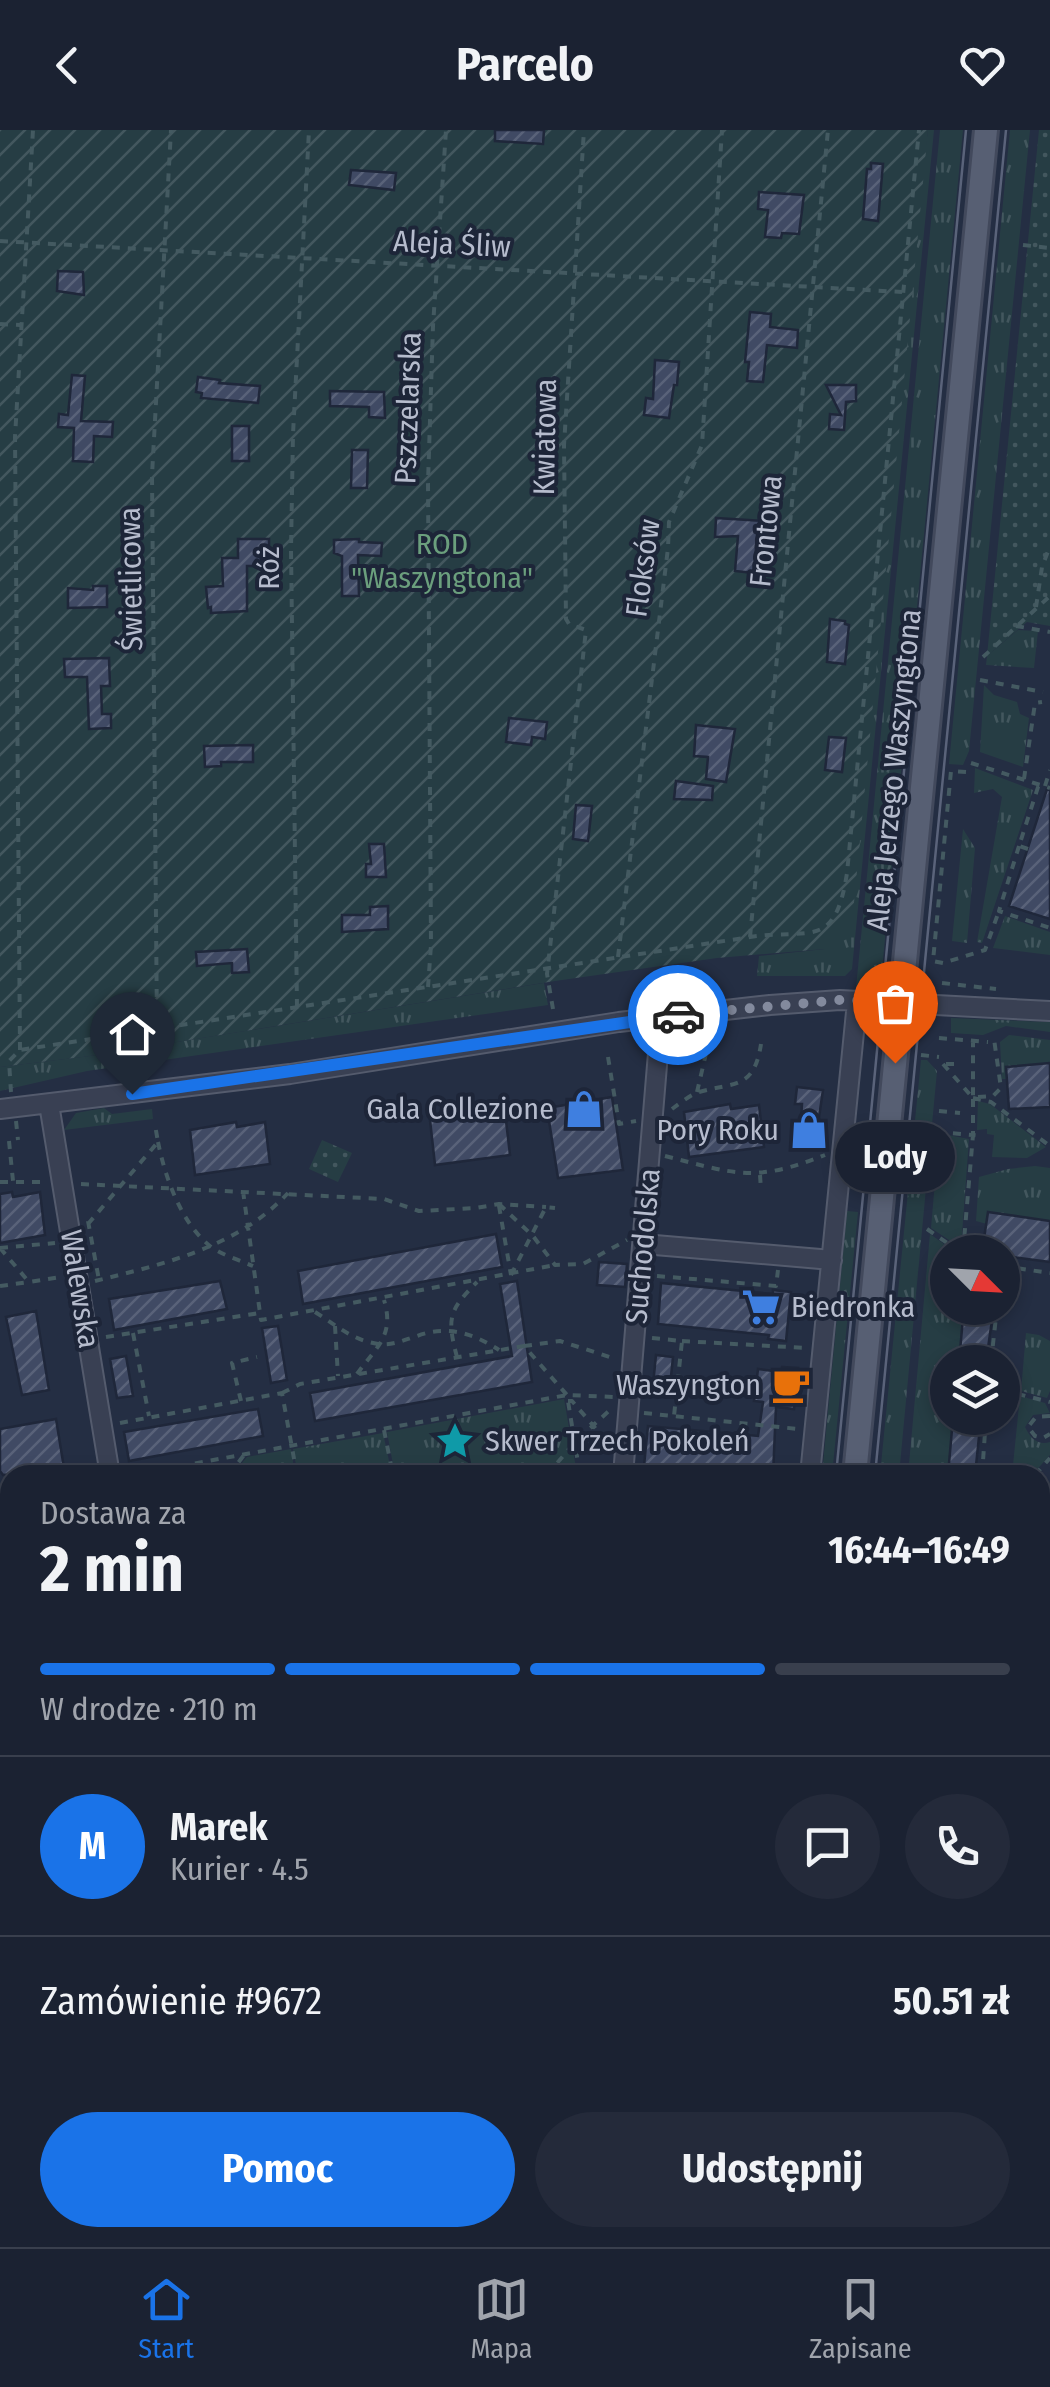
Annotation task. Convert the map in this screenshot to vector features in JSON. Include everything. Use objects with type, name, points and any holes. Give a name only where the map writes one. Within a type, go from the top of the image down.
[{"type":"main road","name":"Aleja Jerzego Waszyngtona","points":[[856,1465],[986,130]]},
{"type":"street","points":[[811,1465],[857,1002]]},
{"type":"street","points":[[0,1109],[290,1074],[662,1017],[788,1004],[901,1002],[1050,1011]]},
{"type":"street","name":"Suchodolska","points":[[621,1464],[638,1241],[662,1017]]},
{"type":"street","name":"Walewska","points":[[49,1104],[73,1280],[89,1340],[108,1465]]},
{"type":"street","points":[[638,1241],[832,1260]]},
{"type":"path","points":[[20,1050],[16,437],[33,130]]},
{"type":"path","name":"Świetlicowa","points":[[157,1029],[152,474],[171,130]]},
{"type":"path","name":"Róż","points":[[297,1007],[291,550],[309,130]]},
{"type":"path","name":"Pszczelarska","points":[[428,987],[428,482],[446,130]]},
{"type":"path","name":"Kwiatowa","points":[[548,969],[586,630],[566,619],[564,445],[584,130]]},
{"type":"path","name":"Floksów","points":[[618,957],[668,522],[702,445],[722,130]]},
{"type":"path","name":"Frontowa","points":[[750,937],[828,130]]},
{"type":"path","points":[[9,1065],[20,1050],[762,935],[784,937],[819,930],[837,916],[842,904],[919,130]]},
{"type":"path","name":"Aleja Śliw","points":[[0,240],[902,292]]},
{"type":"path","points":[[1023,245],[1050,248]]},
{"type":"path","points":[[0,324],[20,324]]},
{"type":"path","points":[[1036,607],[1050,546]]},
{"type":"path","points":[[982,657],[1050,596]]},
{"type":"path","points":[[1016,626],[1050,632]]},
{"type":"path","points":[[980,680],[1043,692]]},
{"type":"path","points":[[1024,779],[1036,703],[1042,702]]},
{"type":"path","points":[[971,762],[1045,786]]},
{"type":"path","points":[[966,772],[951,771],[933,962],[984,950],[1050,770]]},
{"type":"path","points":[[1019,846],[1028,849]]},
{"type":"path","points":[[999,911],[1050,928]]},
{"type":"path","points":[[548,969],[553,1009]]},
{"type":"path","points":[[940,1038],[991,1040],[1000,1088],[992,1096],[973,1098]]},
{"type":"path","points":[[964,1235],[973,1135],[973,1040]]},
{"type":"path","points":[[666,1113],[697,1092],[738,1085],[758,1062],[761,1044]]},
{"type":"path","points":[[697,1092],[708,1045]]},
{"type":"path","points":[[921,1054],[939,1057]]},
{"type":"path","points":[[608,1056],[619,1124],[642,1120]]},
{"type":"path","points":[[961,1064],[943,1064],[973,1098],[991,1102],[1050,1146]]},
{"type":"path","points":[[938,1111],[960,1113]]},
{"type":"path","points":[[156,1125],[167,1186],[211,1246],[253,1266]]},
{"type":"path","points":[[937,1132],[982,1136]]},
{"type":"path","points":[[9,1141],[14,1181]]},
{"type":"path","points":[[88,1224],[158,1142]]},
{"type":"path","points":[[662,1155],[722,1170],[760,1174],[788,1170],[825,1156]]},
{"type":"path","points":[[760,1174],[760,1190]]},
{"type":"path","points":[[0,1182],[50,1182]]},
{"type":"path","points":[[81,1184],[384,1198],[419,1211],[499,1204],[555,1208]]},
{"type":"path","points":[[243,1191],[260,1320],[384,1300],[555,1264],[583,1264],[638,1241]]},
{"type":"path","points":[[0,1286],[73,1280],[211,1246],[248,1226],[288,1194]]},
{"type":"path","points":[[499,1204],[533,1236],[555,1264]]},
{"type":"path","points":[[499,1204],[511,1275]]},
{"type":"path","points":[[511,1275],[546,1207]]},
{"type":"path","points":[[927,1229],[936,1235]]},
{"type":"path","points":[[0,1248],[60,1242]]},
{"type":"path","points":[[0,1248],[29,1282]]},
{"type":"path","points":[[653,1275],[776,1286],[779,1256]]},
{"type":"path","points":[[1020,1269],[1050,1273]]},
{"type":"path","points":[[525,1272],[526,1280]]},
{"type":"path","points":[[457,1357],[449,1331],[454,1306],[478,1280]]},
{"type":"path","points":[[357,1374],[382,1345],[389,1317],[384,1300]]},
{"type":"path","points":[[312,1311],[362,1340],[382,1345],[431,1331],[449,1331],[470,1332],[499,1350]]},
{"type":"path","points":[[89,1340],[260,1312]]},
{"type":"path","points":[[335,1326],[338,1377]]},
{"type":"path","points":[[133,1333],[149,1418]]},
{"type":"path","points":[[648,1337],[806,1348]]},
{"type":"path","points":[[116,1424],[282,1394],[300,1384],[560,1341],[620,1360]]},
{"type":"path","points":[[674,1416],[682,1341]]},
{"type":"path","points":[[524,1346],[621,1464]]},
{"type":"path","points":[[241,1402],[232,1362],[257,1357]]},
{"type":"path","points":[[282,1394],[295,1465]]},
{"type":"path","points":[[1020,1394],[1050,1402]]},
{"type":"path","points":[[568,1398],[579,1465]]},
{"type":"path","points":[[191,1465],[568,1398],[626,1404],[674,1416],[798,1429]]},
{"type":"path","points":[[557,1465],[593,1426],[626,1404]]},
{"type":"path","points":[[1050,1416],[1036,1417],[1028,1427],[1035,1436],[1043,1438],[1050,1434]]},
{"type":"path","points":[[384,1430],[391,1465]]},
{"type":"path","points":[[983,1465],[985,1435]]},
{"type":"path","points":[[237,1465],[244,1456]]},
{"type":"green space","name":"ROD \"Waszyngtona\"","points":[[0,130],[928,130],[853,913],[842,933],[825,949],[717,958],[555,981],[0,1067]]},
{"type":"green space","points":[[928,130],[934,130],[852,969],[845,976],[757,976],[759,956],[825,949]]},
{"type":"green space","points":[[940,130],[963,130],[881,980],[856,988]]},
{"type":"green space","points":[[1010,130],[1030,130],[969,751],[963,765],[949,764]]},
{"type":"green space","points":[[1039,130],[1050,130],[1050,626],[1027,622],[987,656]]},
{"type":"green space","points":[[1018,630],[1038,631],[1034,668],[986,665],[987,656]]},
{"type":"green space","points":[[984,685],[994,695],[1017,702],[1020,714],[1029,718],[1023,767],[980,752]]},
{"type":"green space","points":[[975,768],[1033,790],[982,943],[977,942],[1002,797],[993,789],[974,793]]},
{"type":"green space","points":[[963,829],[975,848],[967,943],[952,941]]},
{"type":"green space","points":[[1005,916],[1050,932],[1050,955],[993,948]]},
{"type":"green space","points":[[544,983],[548,1005],[87,1071],[0,1091],[0,1067]]},
{"type":"green space","points":[[951,1018],[1050,1022],[1050,1032],[1006,1026],[983,1035],[951,1033]]},
{"type":"green space","points":[[1009,1035],[1050,1040],[1050,1063],[1007,1067],[1007,1079],[1002,1079],[1000,1042]]},
{"type":"green space","points":[[921,1060],[927,1060],[937,1071],[900,1465],[881,1465]]},
{"type":"green space","points":[[978,1101],[990,1104],[1046,1147],[1027,1158],[992,1157],[994,1135],[987,1134],[987,1129],[977,1130]]},
{"type":"green space","points":[[104,1108],[112,1114],[152,1109],[153,1119],[64,1130],[76,1113]]},
{"type":"green space","points":[[939,1136],[969,1139],[962,1235],[942,1235],[931,1228]]},
{"type":"green space","points":[[322,1140],[352,1153],[338,1182],[309,1169]]},
{"type":"green space","points":[[1035,1166],[1050,1168],[1050,1221],[989,1212],[987,1224],[976,1221],[979,1177]]},
{"type":"green space","points":[[847,1211],[858,1212],[833,1465],[823,1465]]},
{"type":"green space","points":[[930,1234],[930,1325],[962,1325],[961,1345],[930,1345],[930,1435],[952,1435],[949,1465],[909,1465]]},
{"type":"green space","points":[[1026,1333],[1050,1341],[1047,1398],[1021,1391]]},
{"type":"green space","points":[[1020,1396],[1045,1403],[1050,1413],[1033,1415],[1025,1427],[1035,1440],[1050,1442],[1050,1455],[1041,1465],[1013,1465],[1016,1435],[1020,1435]]},
{"type":"green space","points":[[564,1399],[575,1465],[393,1465],[387,1432]]},
{"type":"green space","points":[[383,1433],[390,1465],[296,1465],[293,1449]]},
{"type":"green space","points":[[291,1449],[293,1465],[240,1465],[247,1457]]},
{"type":"building","points":[[495,130],[544,130],[543,144],[495,141]]},
{"type":"building","points":[[871,163],[883,164],[878,221],[863,219],[867,169],[871,169]]},
{"type":"building","points":[[351,170],[396,173],[394,190],[349,185]]},
{"type":"building","points":[[759,192],[804,195],[799,234],[765,237],[768,210],[758,209]]},
{"type":"building","points":[[58,271],[83,272],[84,295],[57,291]]},
{"type":"building","points":[[750,312],[771,314],[770,327],[798,330],[797,348],[767,345],[763,382],[747,381]]},
{"type":"building","points":[[655,360],[679,362],[669,418],[644,415],[646,398],[653,399]]},
{"type":"building","points":[[72,375],[85,376],[81,421],[113,422],[112,437],[94,436],[93,462],[73,461],[74,428],[58,427],[59,414],[68,415]]},
{"type":"building","points":[[198,377],[260,386],[258,403],[201,398],[202,393],[196,392]]},
{"type":"building","points":[[826,385],[856,385],[856,401],[846,402],[844,430],[829,429],[830,414],[841,415]]},
{"type":"building","points":[[330,391],[384,392],[385,418],[369,417],[369,407],[330,406]]},
{"type":"building","points":[[232,426],[249,426],[249,461],[232,461]]},
{"type":"building","points":[[352,450],[368,450],[367,488],[351,488]]},
{"type":"building","points":[[716,518],[764,521],[763,535],[757,535],[754,573],[735,571],[738,536],[715,537]]},
{"type":"building","points":[[238,539],[269,539],[269,566],[247,566],[247,611],[211,613],[206,587],[223,586],[222,558],[238,558]]},
{"type":"building","points":[[334,540],[382,543],[381,556],[358,555],[359,596],[342,596],[342,556],[334,553]]},
{"type":"building","points":[[93,586],[107,586],[107,607],[68,608],[68,588],[93,590]]},
{"type":"building","points":[[830,619],[849,625],[845,664],[827,662]]},
{"type":"building","points":[[109,658],[110,686],[101,686],[102,714],[111,714],[111,728],[89,729],[87,677],[65,677],[64,659]]},
{"type":"building","points":[[509,718],[547,722],[545,739],[532,737],[531,745],[506,742]]},
{"type":"building","points":[[696,725],[735,729],[726,782],[706,779],[708,757],[694,756]]},
{"type":"building","points":[[829,737],[846,738],[842,772],[825,770]]},
{"type":"building","points":[[253,745],[253,762],[221,762],[221,766],[205,767],[204,746]]},
{"type":"building","points":[[676,781],[713,786],[712,800],[674,799]]},
{"type":"building","points":[[1047,789],[1050,790],[1050,919],[1009,906]]},
{"type":"building","points":[[576,805],[592,806],[588,841],[573,839]]},
{"type":"building","points":[[369,844],[384,844],[386,877],[366,877],[366,864],[371,864]]},
{"type":"building","points":[[388,906],[388,929],[342,932],[342,915],[370,915],[370,907]]},
{"type":"building","points":[[247,949],[249,972],[232,973],[232,963],[197,966],[196,952]]},
{"type":"building","points":[[1050,1063],[1050,1107],[1009,1109],[1006,1067]]},
{"type":"building","points":[[797,1087],[823,1090],[816,1138],[800,1136],[802,1104],[795,1104]]},
{"type":"building","points":[[612,1097],[623,1170],[558,1178],[547,1108]]},
{"type":"building","points":[[730,1104],[731,1109],[759,1105],[764,1147],[689,1157],[684,1112]]},
{"type":"building","points":[[476,1112],[477,1116],[505,1112],[510,1155],[435,1165],[430,1120]]},
{"type":"building","points":[[236,1122],[237,1127],[265,1122],[270,1164],[195,1175],[190,1130]]},
{"type":"building","points":[[12,1192],[13,1197],[40,1192],[45,1235],[0,1243],[0,1194]]},
{"type":"building","points":[[988,1212],[1050,1221],[1050,1262],[1020,1258],[1020,1235],[985,1235]]},
{"type":"building","points":[[496,1234],[502,1267],[303,1304],[298,1271]]},
{"type":"building","points":[[599,1262],[627,1264],[625,1287],[597,1285]]},
{"type":"building","points":[[220,1281],[227,1309],[114,1330],[109,1299]]},
{"type":"building","points":[[517,1281],[532,1382],[315,1421],[310,1393],[512,1356],[500,1284]]},
{"type":"building","points":[[661,1283],[773,1294],[773,1290],[791,1292],[786,1341],[768,1339],[769,1335],[658,1324]]},
{"type":"building","points":[[36,1311],[49,1390],[22,1395],[6,1317]]},
{"type":"building","points":[[962,1325],[991,1325],[988,1345],[961,1345]]},
{"type":"building","points":[[278,1326],[287,1380],[271,1383],[262,1328]]},
{"type":"building","points":[[656,1355],[673,1357],[669,1396],[652,1395]]},
{"type":"building","points":[[126,1356],[133,1396],[117,1398],[110,1359]]},
{"type":"building","points":[[782,1367],[798,1368],[794,1409],[776,1407],[773,1465],[644,1465],[648,1426],[758,1436],[763,1402],[754,1401],[758,1369],[781,1372]]},
{"type":"building","points":[[258,1409],[263,1436],[129,1461],[124,1432]]},
{"type":"building","points":[[56,1419],[64,1465],[0,1465],[0,1429]]},
{"type":"building","points":[[952,1435],[979,1435],[976,1465],[949,1465]]},
{"type":"tram line","points":[[837,1465],[966,130]]},
{"type":"tram line","points":[[876,1465],[1006,130]]},
{"type":"way so far","points":[[678,1015],[840,1000],[901,1002],[895,1063]]},
{"type":"place","name":"Lody","points":[[895,1063]]},
{"type":"place","name":"Gala Collezione","points":[[584,1109]]},
{"type":"place","name":"Pory Roku","points":[[809,1130]]},
{"type":"place","name":"Biedronka","points":[[761,1307]]},
{"type":"place","name":"Waszyngton","points":[[791,1385]]},
{"type":"place","name":"Skwer Trzech Pokoleń","points":[[455,1441]]},
{"type":"route","points":[[132,1094],[678,1015]]}]
